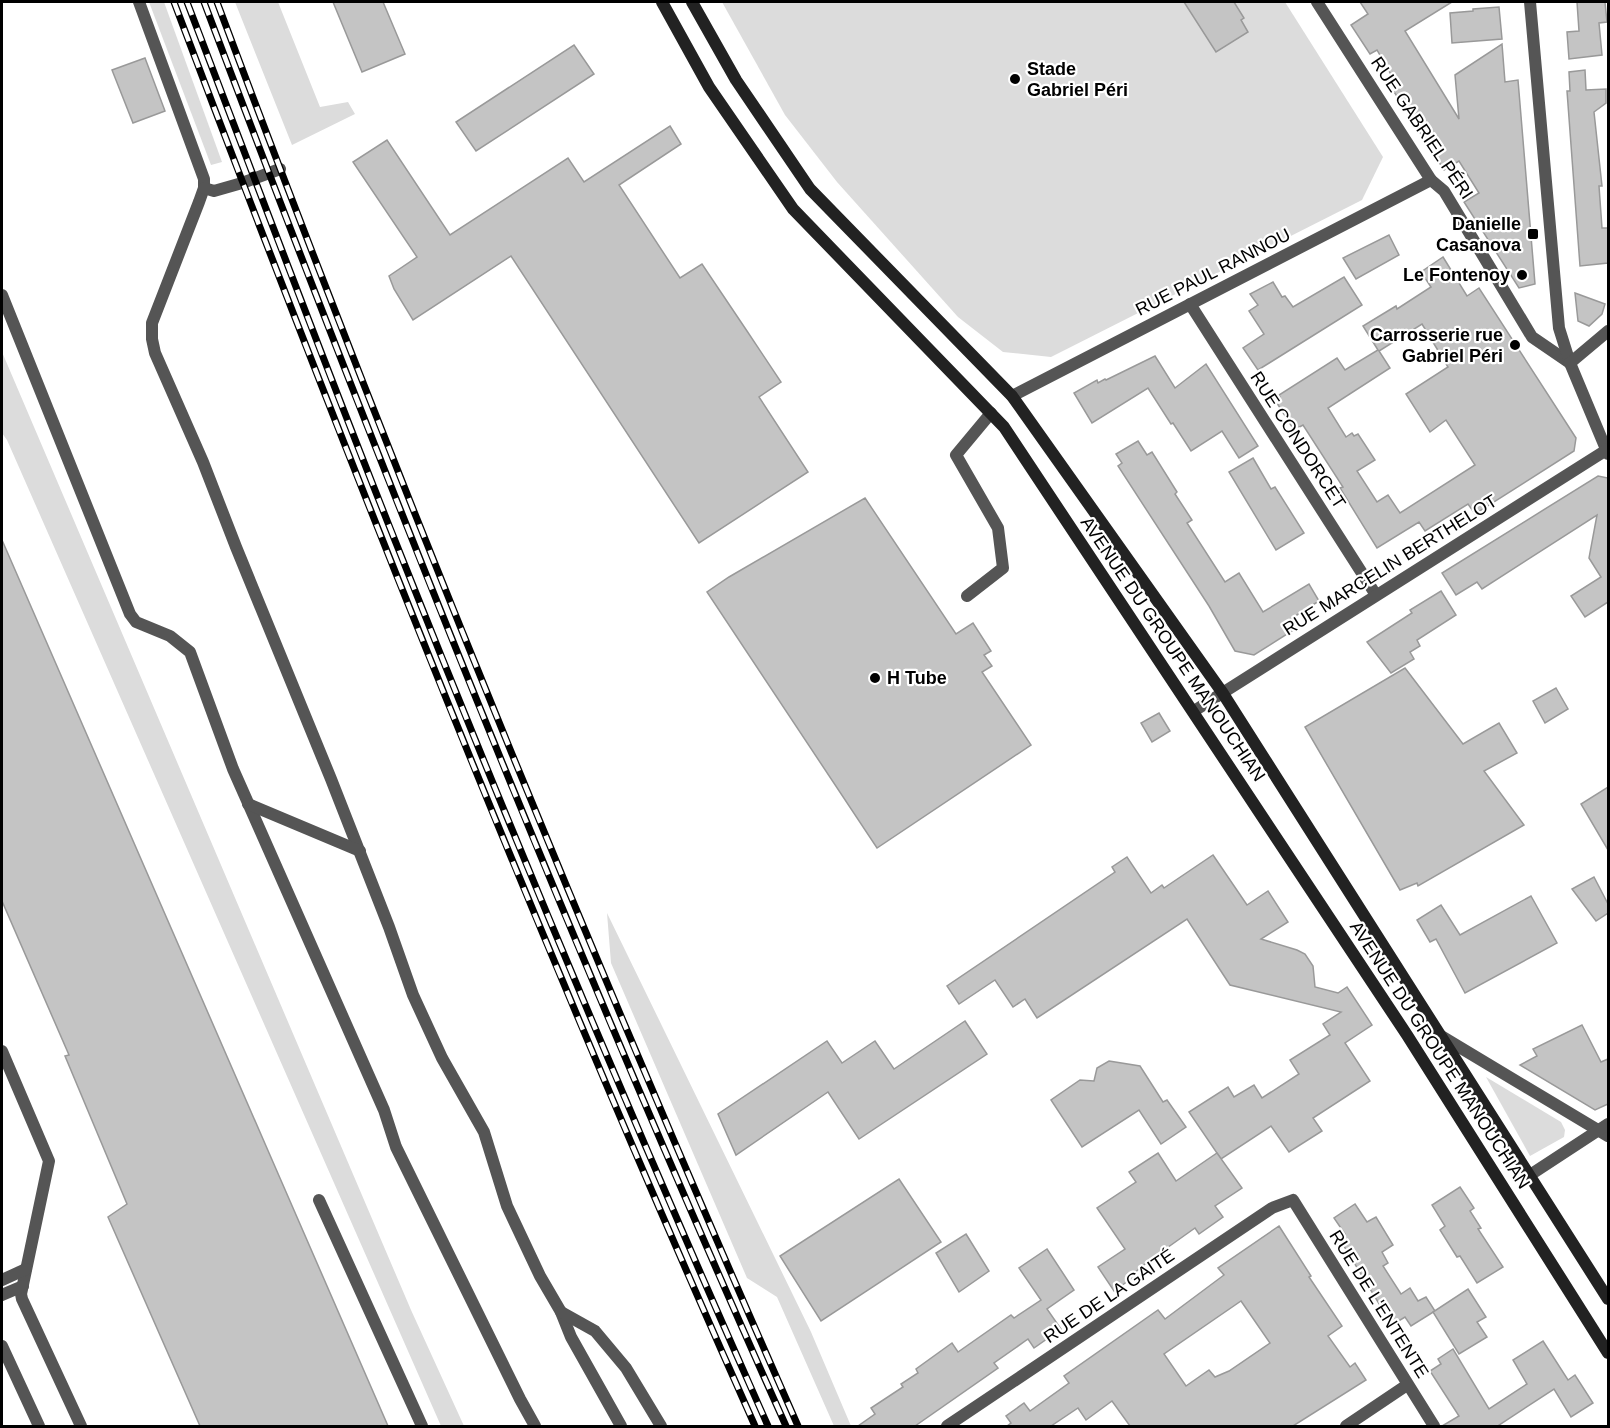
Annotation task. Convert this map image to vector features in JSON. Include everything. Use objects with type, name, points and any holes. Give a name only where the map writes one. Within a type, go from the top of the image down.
[{"type":"street","points":[[139,2],[204,179],[204,188],[152,322],[155,354],[203,462],[360,850],[412,995],[442,1058],[484,1132],[507,1206],[540,1276],[621,1426]]},
{"type":"street","name":"AVENUE DU GROUPE MANOUCHIAN","points":[[662,2],[709,87],[793,209],[1004,427],[1436,1079],[1608,1353]]},
{"type":"street","name":"AVENUE DU GROUPE MANOUCHIAN","points":[[692,2],[736,80],[810,189],[1012,396],[1222,692],[1608,1299]]},
{"type":"street","name":"RUE GABRIEL PÉRI","points":[[1317,2],[1431,180],[1444,191],[1532,337],[1570,363]]},
{"type":"street","points":[[1530,2],[1559,328],[1570,363],[1608,451]]},
{"type":"street","points":[[204,188],[214,191],[280,169]]},
{"type":"street","name":"RUE PAUL RANNOU","points":[[1012,396],[1431,180]]},
{"type":"street","points":[[2,294],[130,614],[136,622],[170,636],[183,644],[190,652],[220,738],[384,1110],[396,1147],[535,1426]]},
{"type":"street","name":"RUE CONDORCET","points":[[1190,304],[1377,595]]},
{"type":"street","points":[[1570,363],[1608,331]]},
{"type":"street","points":[[967,596],[1003,568],[999,528],[956,455],[991,413]]},
{"type":"street","name":"RUE MARCELIN BERTHELOT","points":[[1194,711],[1608,451]]},
{"type":"street","points":[[248,804],[360,850]]},
{"type":"street","points":[[1441,1036],[1605,1131],[1530,1175]]},
{"type":"street","points":[[2,1051],[49,1161],[26,1269],[22,1299],[81,1426]]},
{"type":"street","points":[[319,1200],[422,1426]]},
{"type":"street","name":"RUE DE L'ENTENTE","points":[[1293,1200],[1434,1426]]},
{"type":"street","name":"RUE DE LA GAITÉ","points":[[946,1426],[1272,1208],[1293,1200]]},
{"type":"street","points":[[2,1280],[26,1269]]},
{"type":"street","points":[[2,1295],[23,1286]]},
{"type":"street","points":[[561,1312],[596,1331],[626,1368],[661,1426]]},
{"type":"street","points":[[2,1346],[39,1426]]},
{"type":"street","points":[[1346,1426],[1407,1385]]},
{"type":"shaded area","points":[[149,2],[164,2],[222,162],[211,165]]},
{"type":"shaded area","points":[[235,2],[278,2],[320,107],[348,102],[355,114],[292,145]]},
{"type":"shaded area","points":[[722,2],[1285,2],[1383,157],[1362,200],[1051,357],[1003,352],[958,317],[837,182],[785,115]]},
{"type":"shaded area","points":[[2,352],[411,1310],[464,1426],[441,1426],[2,433]]},
{"type":"shaded area","points":[[607,913],[811,1332],[851,1426],[834,1426],[777,1297],[747,1278],[611,963]]},
{"type":"shaded area","points":[[1486,1077],[1561,1122],[1565,1130],[1564,1137],[1530,1156]]},
{"type":"building","points":[[333,2],[383,2],[405,54],[362,72]]},
{"type":"building","points":[[1184,2],[1234,2],[1244,18],[1241,20],[1248,32],[1216,52]]},
{"type":"building","points":[[1360,2],[1452,2],[1405,31],[1459,119],[1455,75],[1502,44],[1505,82],[1518,80],[1535,284],[1519,288],[1464,202],[1479,193],[1459,161],[1444,170],[1389,84],[1394,80],[1377,50],[1370,54],[1351,25],[1368,14]]},
{"type":"building","points":[[1577,2],[1605,2],[1607,22],[1599,23],[1602,55],[1569,59],[1567,32],[1579,31]]},
{"type":"building","points":[[1499,7],[1502,39],[1452,43],[1450,13]]},
{"type":"building","points":[[574,45],[594,74],[476,151],[456,122]]},
{"type":"building","points":[[145,58],[165,111],[133,123],[112,70]]},
{"type":"building","points":[[1585,70],[1586,90],[1606,89],[1606,103],[1594,112],[1602,186],[1599,186],[1602,228],[1608,228],[1608,263],[1580,266],[1567,91],[1570,91],[1569,72]]},
{"type":"building","points":[[670,126],[681,144],[619,185],[680,278],[702,264],[781,382],[759,397],[808,472],[699,543],[511,256],[413,320],[394,289],[389,276],[417,257],[353,162],[387,140],[450,235],[568,158],[584,182]]},
{"type":"building","points":[[1389,235],[1399,255],[1356,279],[1343,258]]},
{"type":"building","points":[[1443,257],[1467,296],[1479,288],[1576,438],[1574,451],[1475,514],[1468,504],[1425,531],[1419,522],[1377,548],[1340,488],[1343,487],[1303,425],[1294,430],[1275,400],[1280,397],[1279,395],[1337,358],[1345,370],[1378,350],[1363,326],[1396,306],[1397,309],[1431,287],[1421,272]],"holes":[[[1422,324],[1448,367],[1406,394],[1430,432],[1446,420],[1475,465],[1400,513],[1388,495],[1377,502],[1357,471],[1375,460],[1358,434],[1354,436],[1352,433],[1346,437],[1328,408],[1390,368],[1379,351]]]},
{"type":"building","points":[[1344,277],[1362,305],[1258,370],[1243,348],[1264,334],[1249,311],[1258,305],[1250,294],[1273,282],[1282,297],[1285,296],[1293,307]]},
{"type":"building","points":[[1575,293],[1605,304],[1602,314],[1589,326],[1578,321]]},
{"type":"building","points":[[1155,356],[1175,388],[1206,364],[1258,446],[1239,458],[1222,431],[1191,451],[1148,388],[1092,423],[1074,393],[1097,380],[1098,383],[1106,380]]},
{"type":"building","points":[[1138,441],[1147,455],[1152,452],[1177,492],[1175,494],[1192,520],[1187,523],[1225,582],[1239,573],[1263,612],[1309,584],[1319,601],[1289,620],[1295,629],[1254,655],[1235,651],[1209,606],[1118,466],[1122,463],[1116,454]]},
{"type":"building","points":[[1253,458],[1271,489],[1275,487],[1304,533],[1276,550],[1229,472]]},
{"type":"building","points":[[1598,476],[1608,478],[1608,602],[1585,617],[1571,596],[1601,577],[1589,558],[1597,515],[1482,589],[1477,582],[1456,595],[1442,573]]},
{"type":"building","name":"H Tube","points":[[865,498],[956,634],[973,623],[991,651],[984,655],[992,666],[982,672],[1031,745],[877,848],[707,592]]},
{"type":"building","points":[[2,540],[388,1426],[200,1426],[108,1217],[127,1204],[65,1056],[69,1055],[2,901]]},
{"type":"building","points":[[1441,591],[1456,615],[1417,640],[1420,646],[1410,652],[1414,659],[1391,673],[1367,642],[1412,613],[1410,610]]},
{"type":"building","points":[[1405,668],[1463,744],[1499,723],[1517,753],[1484,771],[1524,825],[1418,886],[1417,883],[1400,890],[1305,727]]},
{"type":"building","points":[[1556,688],[1568,709],[1545,723],[1533,701]]},
{"type":"building","points":[[1159,713],[1170,731],[1152,742],[1141,723]]},
{"type":"building","points":[[1608,787],[1608,850],[1581,804]]},
{"type":"building","points":[[1213,855],[1247,905],[1268,891],[1288,922],[1261,939],[1305,954],[1313,966],[1315,987],[1338,993],[1347,987],[1372,1025],[1345,1043],[1370,1081],[1313,1118],[1322,1131],[1289,1152],[1271,1126],[1221,1159],[1189,1112],[1228,1087],[1234,1097],[1254,1085],[1262,1098],[1299,1074],[1290,1060],[1330,1035],[1323,1024],[1341,1012],[1230,985],[1187,919],[1037,1018],[1025,999],[1013,1007],[995,980],[959,1004],[947,986],[1115,872],[1112,867],[1127,857],[1151,893],[1162,885],[1164,888]]},
{"type":"building","points":[[1594,877],[1608,904],[1608,913],[1596,921],[1572,889]]},
{"type":"building","points":[[1531,896],[1557,943],[1465,993],[1436,939],[1430,942],[1417,920],[1441,905],[1460,935]]},
{"type":"building","points":[[965,1021],[987,1054],[859,1139],[828,1092],[736,1155],[718,1114],[827,1041],[842,1063],[875,1041],[894,1069]]},
{"type":"building","points":[[1582,1025],[1601,1062],[1608,1059],[1608,1104],[1595,1110],[1520,1065],[1537,1056],[1533,1049]]},
{"type":"building","points":[[1109,1061],[1140,1066],[1163,1102],[1167,1100],[1186,1127],[1161,1144],[1139,1110],[1082,1147],[1051,1100],[1080,1080],[1094,1081],[1097,1068]]},
{"type":"building","points":[[1158,1153],[1176,1181],[1217,1153],[1242,1188],[1215,1206],[1223,1217],[1199,1234],[1195,1228],[1150,1260],[1133,1274],[1135,1276],[1114,1291],[1098,1267],[1125,1249],[1097,1208],[1136,1182],[1129,1172]]},
{"type":"building","points":[[899,1179],[941,1242],[821,1321],[780,1256]]},
{"type":"building","points":[[1460,1187],[1474,1208],[1470,1211],[1481,1228],[1478,1229],[1503,1267],[1477,1283],[1440,1230],[1445,1226],[1432,1205]]},
{"type":"building","points":[[1355,1204],[1367,1222],[1376,1217],[1393,1245],[1382,1252],[1388,1263],[1383,1266],[1401,1294],[1410,1288],[1418,1301],[1426,1297],[1435,1311],[1411,1326],[1405,1317],[1392,1325],[1339,1238],[1345,1234],[1334,1218]]},
{"type":"building","points":[[1279,1226],[1311,1276],[1309,1277],[1342,1326],[1328,1336],[1350,1367],[1355,1363],[1366,1380],[1293,1426],[1130,1426],[1112,1401],[1086,1420],[1078,1408],[1051,1426],[1007,1426],[1011,1423],[1006,1416],[1024,1403],[1030,1411],[1069,1383],[1064,1376],[1158,1310],[1165,1319],[1224,1275],[1218,1268]],"holes":[[[1241,1301],[1270,1343],[1229,1371],[1215,1377],[1209,1370],[1186,1386],[1164,1354]]]},
{"type":"building","points":[[966,1234],[989,1271],[959,1292],[936,1253]]},
{"type":"building","points":[[1047,1249],[1074,1290],[1047,1309],[1061,1329],[1034,1348],[1028,1339],[994,1363],[998,1368],[915,1426],[858,1426],[875,1414],[871,1408],[903,1387],[901,1384],[918,1373],[916,1369],[952,1343],[958,1352],[1011,1315],[1014,1318],[1041,1300],[1019,1268]]},
{"type":"building","points":[[1468,1289],[1486,1317],[1477,1322],[1487,1337],[1459,1354],[1433,1312]]},
{"type":"building","points":[[1543,1341],[1568,1380],[1575,1375],[1593,1403],[1571,1417],[1554,1389],[1500,1426],[1442,1426],[1459,1416],[1430,1371],[1441,1364],[1438,1359],[1453,1349],[1489,1409],[1527,1384],[1513,1360]]},
{"type":"railway","points":[[174,2],[242,182],[454,718],[677,1250],[755,1426]]},
{"type":"railway","points":[[187,2],[396,543],[531,876],[624,1097],[768,1426]]},
{"type":"railway","points":[[204,2],[272,182],[484,718],[632,1074],[786,1426]]},
{"type":"railway","points":[[217,2],[285,182],[497,718],[645,1073],[798,1426]]},
{"type":"place","name":"Stade Gabriel Péri","points":[[1015,79]]},
{"type":"place","name":"Danielle Casanova","points":[[1533,234]]},
{"type":"place","name":"Le Fontenoy","points":[[1522,275]]},
{"type":"place","name":"Carrosserie rue Gabriel Péri","points":[[1515,345]]},
{"type":"place","name":"H Tube","points":[[875,678]]}]
